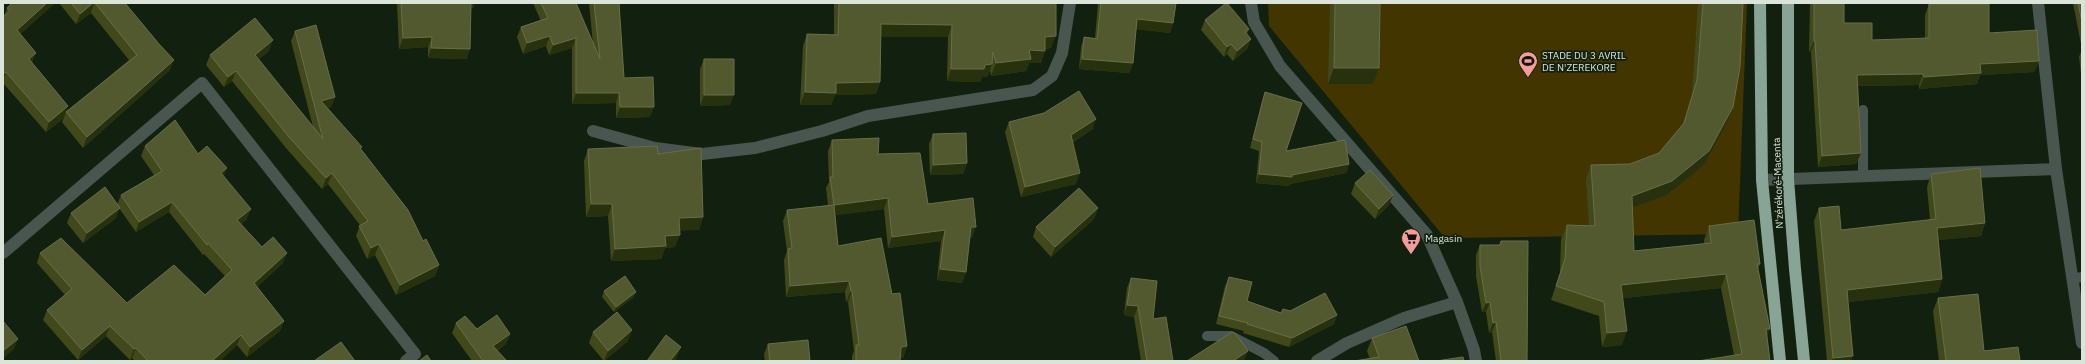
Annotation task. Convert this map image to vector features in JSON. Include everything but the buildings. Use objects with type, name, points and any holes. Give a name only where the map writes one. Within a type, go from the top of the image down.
[{"type":"highway","points":[[1760,3],[1762,180],[1780,361]]},
{"type":"highway","name":"N'zérékoré-Macenta","points":[[1788,3],[1788,179],[1804,361]]},
{"type":"street","points":[[593,131],[655,148],[710,153],[755,148],[822,131],[868,116],[1033,90],[1052,76],[1062,53],[1070,3]]},
{"type":"street","points":[[1251,3],[1254,22],[1280,66],[1427,235],[1458,302],[1474,350],[1476,361]]},
{"type":"street","points":[[2038,3],[2056,170],[2077,278],[2082,343]]},
{"type":"street","points":[[3,253],[202,82],[415,354],[406,361]]},
{"type":"street","points":[[1762,180],[1862,175],[2056,170]]},
{"type":"street","points":[[1317,361],[1347,343],[1404,318],[1458,302]]},
{"type":"lane","points":[[1862,175],[1864,110]]},
{"type":"lane","points":[[1206,336],[1231,336],[1264,353],[1274,361]]},
{"type":"shaded area","name":"STADE DU 3 AVRIL DE N'ZEREKORE","points":[[1268,3],[1747,3],[1738,234],[1445,238],[1269,26]]},
{"type":"place","name":"STADE DU 3 AVRIL DE N'ZEREKORE","points":[[1528,78]]},
{"type":"place","name":"Magasin","points":[[1411,255]]}]
